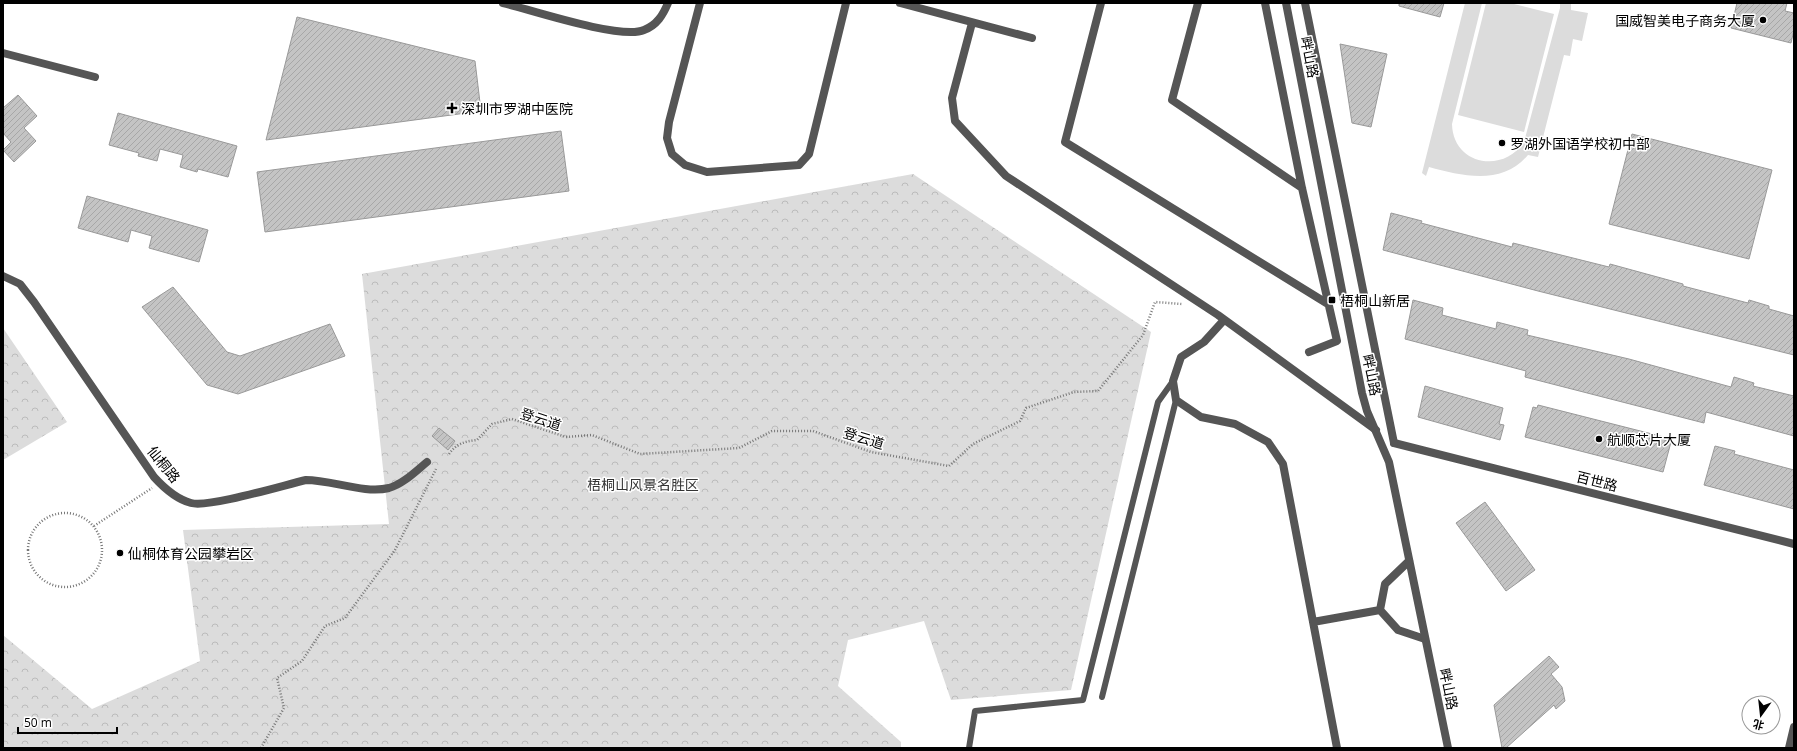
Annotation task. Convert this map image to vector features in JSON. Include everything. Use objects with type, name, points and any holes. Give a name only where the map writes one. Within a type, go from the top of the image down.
[{"type":"street","points":[[503,3],[609,30],[632,32],[643,30],[654,25],[661,17],[668,3]]},
{"type":"street","points":[[700,3],[669,122],[667,138],[672,154],[685,165],[707,172],[799,165],[809,154],[846,3]]},
{"type":"street","points":[[900,3],[1032,38]]},
{"type":"street","points":[[1101,3],[1065,142],[1328,304]]},
{"type":"street","points":[[1198,3],[1172,100],[1302,188]]},
{"type":"street","points":[[1265,3],[1302,188],[1337,341],[1309,352]]},
{"type":"street","name":"畔山路","points":[[1286,3],[1362,393],[1389,462],[1448,748]]},
{"type":"street","name":"畔山路","points":[[1305,3],[1394,443]]},
{"type":"street","points":[[972,23],[952,98],[955,121],[1006,176],[1224,320],[1376,430]]},
{"type":"street","points":[[3,53],[95,77]]},
{"type":"street","name":"仙桐路","points":[[3,276],[20,284],[34,302],[159,483],[169,493],[192,504],[208,504],[306,480],[320,480],[374,490],[390,488],[405,479],[427,462]]},
{"type":"street","points":[[1224,320],[1204,342],[1180,357],[1173,381],[1176,400],[1201,417],[1235,424],[1268,442],[1284,464],[1337,748]]},
{"type":"street","name":"百世路","points":[[1394,443],[1794,544]]},
{"type":"street","points":[[1380,610],[1385,584],[1409,561]]},
{"type":"street","points":[[1313,622],[1380,610]]},
{"type":"street","points":[[1380,610],[1398,630],[1425,638]]},
{"type":"street","points":[[1789,748],[1794,727]]},
{"type":"lane","points":[[969,748],[975,711],[1083,700],[1158,402],[1173,381]]},
{"type":"lane","points":[[1102,697],[1176,400]]},
{"type":"path","name":"登云道","points":[[449,454],[453,448],[465,441],[477,440],[492,424],[512,419],[566,437],[592,435],[640,454],[739,448],[772,430],[813,431],[871,452],[949,466],[973,444],[1020,421],[1026,408],[1074,392],[1098,390],[1143,335],[1155,302],[1181,304],[1188,307]]},
{"type":"path","points":[[260,748],[284,708],[277,678],[302,661],[325,626],[345,618],[395,550],[436,469]]},
{"type":"path","points":[[94,526],[124,508],[159,483]]},
{"type":"path","points":[[59,513],[72,513],[84,518],[94,526],[100,536],[103,548],[102,560],[96,571],[88,580],[78,585],[66,588],[54,586],[43,580],[34,572],[29,560],[27,548],[30,536],[37,525],[47,517],[59,513]]},
{"type":"green space","points":[[1465,3],[1482,3],[1452,124],[1455,138],[1461,149],[1470,156],[1480,160],[1492,161],[1504,158],[1515,152],[1524,142],[1560,8],[1560,3],[1571,3],[1571,10],[1588,13],[1582,41],[1573,39],[1570,56],[1564,55],[1538,157],[1528,155],[1518,165],[1507,171],[1494,175],[1468,175],[1429,167],[1426,176],[1422,173]]},
{"type":"green space","points":[[1486,3],[1510,3],[1554,14],[1524,132],[1458,115]]},
{"type":"green space","name":"梧桐山风景名胜区","points":[[913,174],[1151,332],[1071,690],[951,700],[924,621],[848,640],[838,686],[901,742],[901,748],[3,748],[3,635],[92,709],[200,661],[183,530],[389,524],[362,274]]},
{"type":"green space","points":[[3,328],[67,422],[3,460]]},
{"type":"building","points":[[1399,3],[1444,3],[1440,17],[1399,6]]},
{"type":"building","name":"国威智美电子商务大厦","points":[[1737,3],[1787,3],[1785,11],[1794,13],[1794,30],[1791,43],[1731,28]]},
{"type":"building","points":[[297,17],[475,61],[481,111],[266,140]]},
{"type":"building","points":[[1340,44],[1387,54],[1371,127],[1352,123]]},
{"type":"building","points":[[18,95],[37,116],[24,128],[36,141],[14,162],[3,150],[11,142],[3,133],[3,108]]},
{"type":"building","points":[[118,113],[237,146],[228,177],[198,169],[197,172],[180,167],[183,155],[160,149],[157,161],[138,156],[139,153],[109,145]]},
{"type":"building","points":[[561,131],[569,191],[265,232],[257,172]]},
{"type":"building","points":[[1632,134],[1772,170],[1749,259],[1609,224]]},
{"type":"building","points":[[87,196],[208,230],[199,262],[149,248],[152,236],[131,230],[128,242],[78,228]]},
{"type":"building","points":[[1391,213],[1422,221],[1421,223],[1512,247],[1513,243],[1609,267],[1610,264],[1683,284],[1683,286],[1748,303],[1749,300],[1769,306],[1769,309],[1794,316],[1794,355],[1538,291],[1383,250]]},
{"type":"building","points":[[173,287],[227,352],[240,356],[330,324],[345,356],[238,394],[207,385],[142,307]]},
{"type":"building","points":[[1413,300],[1443,308],[1442,315],[1496,329],[1497,322],[1528,330],[1527,335],[1629,359],[1731,387],[1734,377],[1754,383],[1753,386],[1794,396],[1794,436],[1706,412],[1704,423],[1525,377],[1526,371],[1405,339]]},
{"type":"building","points":[[1425,386],[1503,408],[1499,424],[1504,425],[1500,440],[1418,417]]},
{"type":"building","name":"航顺芯片大厦","points":[[1538,405],[1664,437],[1664,440],[1671,442],[1663,472],[1525,437],[1533,407],[1537,408]]},
{"type":"building","points":[[439,428],[455,441],[448,450],[432,436]]},
{"type":"building","points":[[1715,446],[1735,451],[1734,454],[1794,470],[1794,509],[1704,485]]},
{"type":"building","points":[[1485,502],[1535,570],[1506,591],[1456,523]]},
{"type":"building","points":[[1549,656],[1559,667],[1551,674],[1562,687],[1565,701],[1556,709],[1554,705],[1506,748],[1502,748],[1494,705]]},
{"type":"place","name":"国威智美电子商务大厦","points":[[1763,20]]},
{"type":"place","name":"深圳市罗湖中医院","points":[[452,108]]},
{"type":"place","name":"罗湖外国语学校初中部","points":[[1502,143]]},
{"type":"place","name":"梧桐山新居","points":[[1332,300]]},
{"type":"place","name":"航顺芯片大厦","points":[[1599,439]]},
{"type":"place","name":"仙桐体育公园攀岩区","points":[[120,553]]}]
